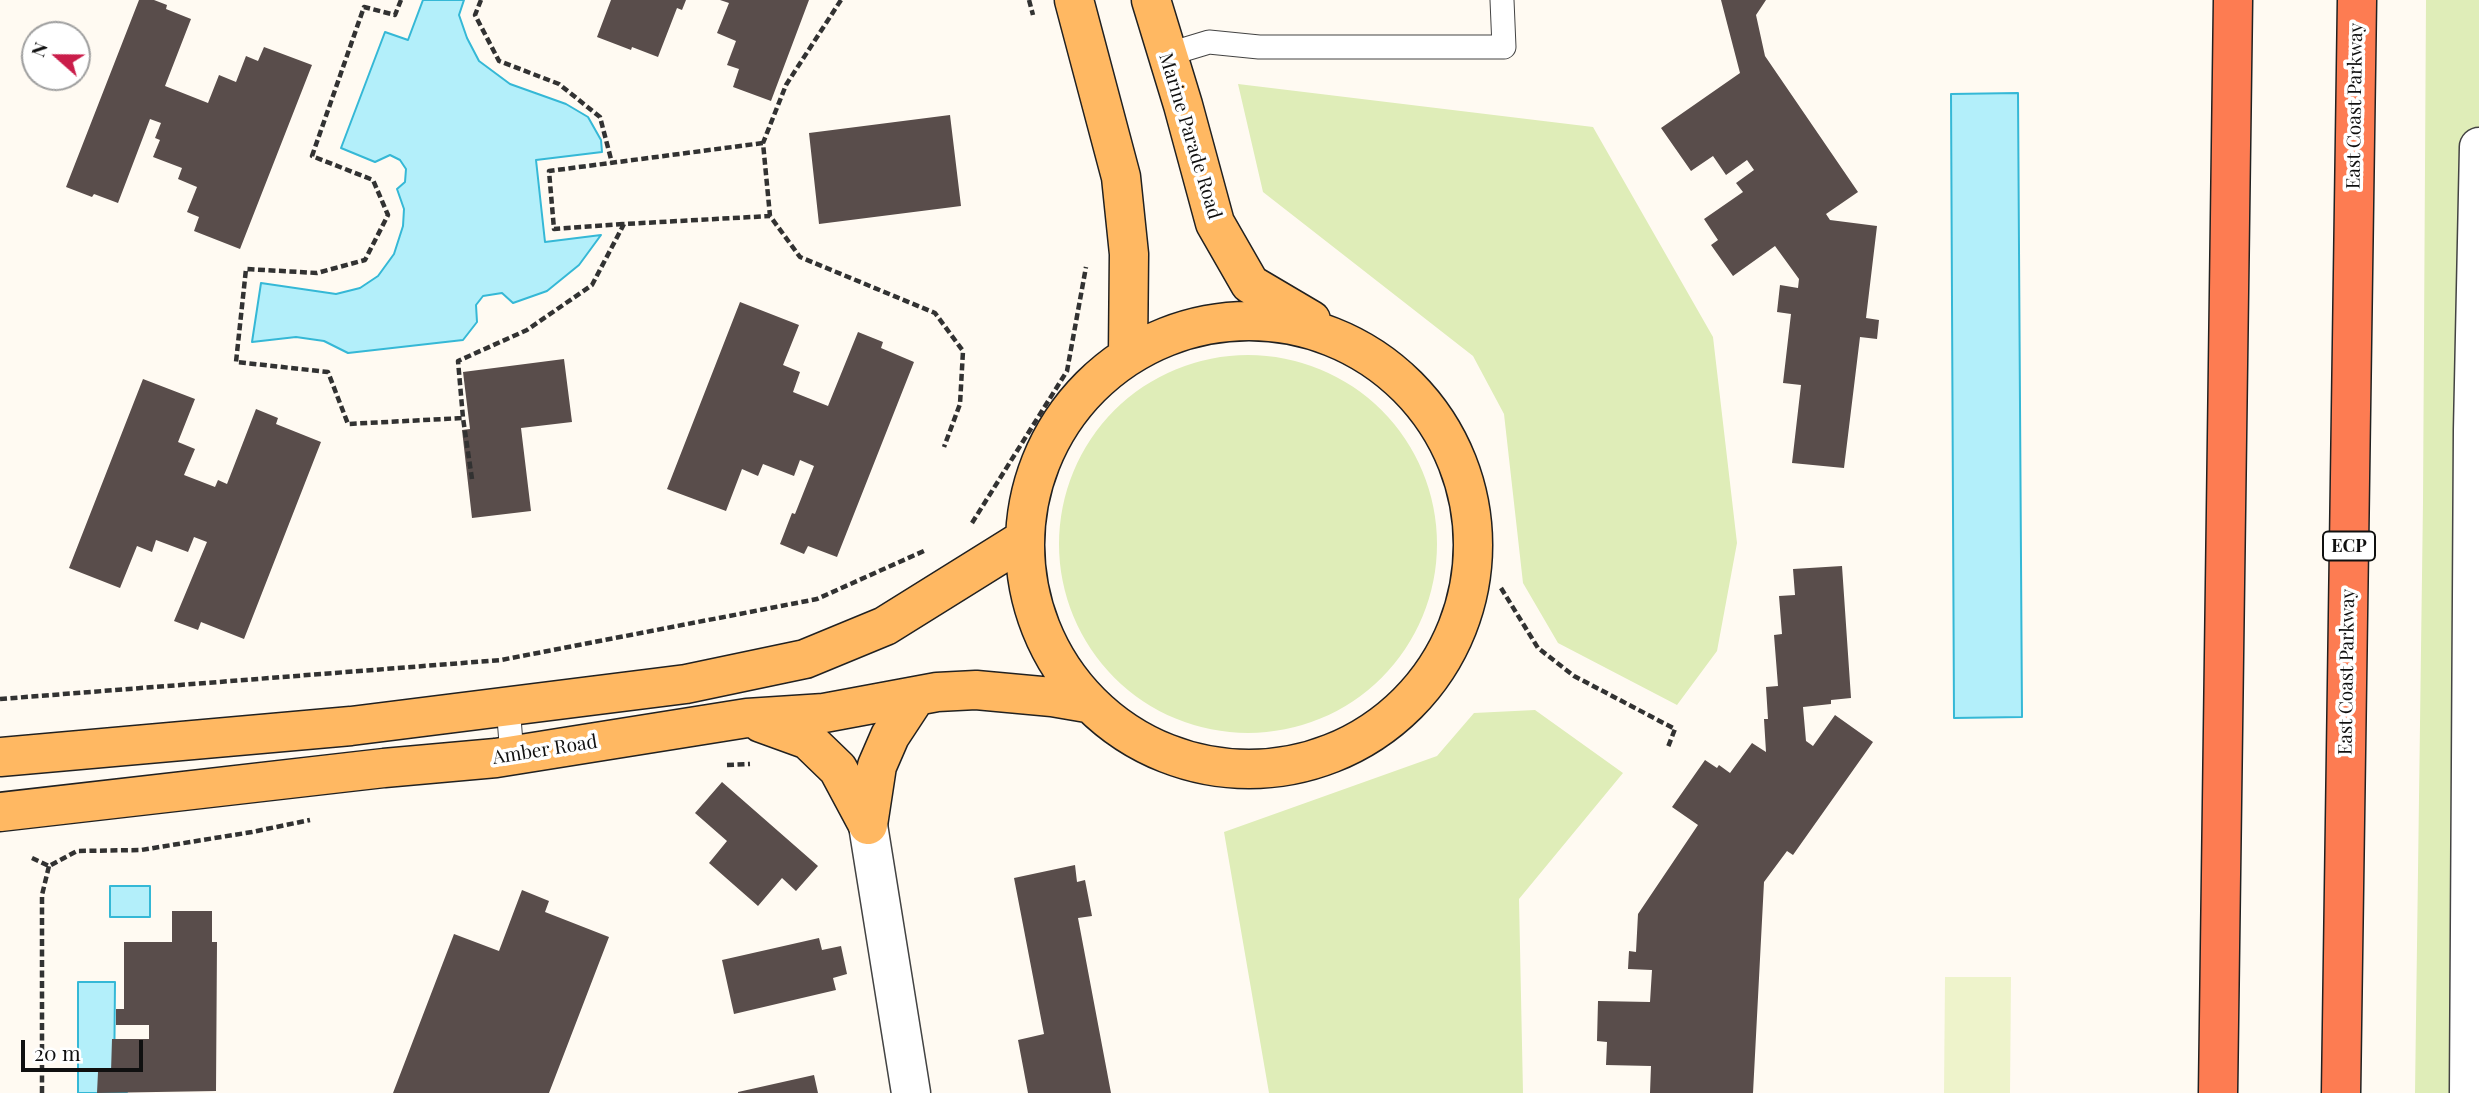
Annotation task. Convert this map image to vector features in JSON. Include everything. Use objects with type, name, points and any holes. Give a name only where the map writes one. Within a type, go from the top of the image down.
[{"type":"highway","points":[[2218,1093],[2233,0]]},
{"type":"highway","name":"East Coast Parkway","points":[[2341,1093],[2357,0]]},
{"type":"main road","points":[[1074,0],[1121,177],[1129,254],[1128,354]]},
{"type":"main road","name":"Marine Parade Road","points":[[1151,0],[1215,223],[1250,284],[1343,338]]},
{"type":"main road","name":"Amber Road","points":[[1271,319],[1343,338],[1399,374],[1442,427],[1468,489],[1474,556],[1461,622],[1428,681],[1379,729],[1319,760],[1251,771],[1185,762],[1132,739],[1087,703],[1052,656],[1030,600],[1023,540],[1037,468],[1074,403],[1128,354],[1197,324],[1271,319]]},
{"type":"main road","points":[[0,757],[351,726],[686,684],[805,659],[886,626],[1023,540]]},
{"type":"main road","name":"Amber Road","points":[[0,812],[512,755],[747,718],[824,713],[937,692],[976,690],[1087,703]]},
{"type":"main road","points":[[868,825],[877,766],[890,736],[915,698]]},
{"type":"main road","points":[[747,718],[808,740],[838,769],[868,825]]},
{"type":"street","points":[[2469,1093],[2473,457],[2479,147]]},
{"type":"street","points":[[868,825],[911,1093]]},
{"type":"lane","points":[[1166,55],[1209,42],[1259,47],[1504,47],[1502,0]]},
{"type":"lane","points":[[508,706],[512,755]]},
{"type":"path","points":[[401,0],[395,15],[364,7],[312,156],[373,180],[388,215],[365,260],[317,273],[247,269],[236,362],[328,372],[348,424],[463,418]]},
{"type":"path","points":[[481,0],[475,15],[499,61],[559,84],[600,117],[612,163]]},
{"type":"path","points":[[841,0],[786,85],[763,143],[770,216],[800,257],[935,313],[963,351],[960,404],[944,447]]},
{"type":"path","points":[[1029,0],[1037,27]]},
{"type":"path","points":[[763,143],[549,171],[554,229],[770,216]]},
{"type":"path","points":[[472,479],[458,360],[527,330],[592,285],[624,224]]},
{"type":"path","points":[[967,531],[1067,371],[1088,254]]},
{"type":"path","points":[[0,699],[501,660],[817,599],[930,548]]},
{"type":"path","points":[[1501,588],[1538,648],[1574,676],[1675,729],[1668,747]]},
{"type":"path","points":[[42,1093],[41,895],[49,866]]},
{"type":"green space","points":[[2426,0],[2479,0],[2479,1093],[2415,1093]]},
{"type":"green space","points":[[1238,84],[1593,127],[1713,337],[1737,543],[1717,651],[1677,705],[1558,643],[1523,583],[1504,414],[1473,356],[1263,192]]},
{"type":"green space","points":[[1248,355],[1285,359],[1320,369],[1353,387],[1382,410],[1405,439],[1423,472],[1433,507],[1437,544],[1433,581],[1423,616],[1405,649],[1382,678],[1353,701],[1320,719],[1285,729],[1248,733],[1211,729],[1176,719],[1143,701],[1114,678],[1091,649],[1073,616],[1063,581],[1059,544],[1063,507],[1073,472],[1091,439],[1114,410],[1143,387],[1176,369],[1211,359]]},
{"type":"green space","points":[[1535,710],[1623,773],[1519,899],[1523,1093],[1269,1093],[1224,832],[1437,756],[1474,713]]},
{"type":"green space","points":[[1945,977],[2011,977],[2010,1093],[1944,1093]]},
{"type":"water","points":[[423,0],[464,0],[459,15],[479,61],[510,84],[566,104],[588,117],[601,140],[602,152],[536,160],[545,242],[601,235],[579,265],[547,291],[513,303],[502,293],[483,296],[476,305],[477,322],[463,340],[348,353],[324,341],[296,337],[252,342],[261,283],[336,294],[360,288],[378,276],[394,254],[403,226],[404,209],[397,189],[405,182],[406,169],[400,160],[390,155],[375,162],[341,148],[385,32],[408,40]]},
{"type":"water","points":[[2018,93],[2022,717],[1954,718],[1951,94]]},
{"type":"water","points":[[110,886],[150,886],[150,917],[110,917]]},
{"type":"water","points":[[78,982],[115,982],[114,1092],[127,1093],[78,1093]]},
{"type":"building","points":[[139,0],[154,0],[167,5],[166,9],[191,19],[165,86],[208,103],[219,75],[236,82],[246,56],[258,61],[264,47],[312,65],[240,249],[194,231],[199,217],[187,212],[197,187],[178,179],[182,168],[153,157],[160,140],[155,138],[161,123],[150,119],[118,203],[66,187]]},
{"type":"building","points":[[611,0],[686,0],[682,10],[677,8],[658,57],[597,37]]},
{"type":"building","points":[[720,0],[809,0],[771,101],[733,87],[739,69],[727,65],[736,41],[717,33],[729,3]]},
{"type":"building","points":[[1721,0],[1766,0],[1756,15],[1765,56],[1858,192],[1826,214],[1830,220],[1877,226],[1866,318],[1879,320],[1877,339],[1860,337],[1844,468],[1792,463],[1801,385],[1783,383],[1791,314],[1777,312],[1780,285],[1798,288],[1799,279],[1775,246],[1733,276],[1711,245],[1718,240],[1704,219],[1743,192],[1736,183],[1754,170],[1747,160],[1726,175],[1713,156],[1691,171],[1661,128],[1740,73]]},
{"type":"building","points":[[950,115],[961,206],[819,224],[809,133]]},
{"type":"building","points":[[740,302],[799,325],[783,365],[800,372],[793,392],[828,406],[858,332],[883,342],[881,348],[914,362],[837,557],[808,546],[804,554],[780,544],[814,466],[800,460],[794,476],[763,464],[758,476],[742,469],[726,511],[667,489]]},
{"type":"building","points":[[564,359],[572,422],[521,428],[531,511],[472,518],[462,430],[470,429],[463,372]]},
{"type":"building","points":[[143,379],[195,399],[178,442],[195,449],[184,475],[215,487],[218,480],[227,484],[256,409],[278,418],[276,424],[321,442],[244,639],[201,622],[198,630],[174,621],[207,542],[194,537],[188,552],[156,540],[152,552],[137,546],[120,588],[69,568]]},
{"type":"building","points":[[1842,566],[1851,698],[1831,700],[1831,704],[1803,707],[1806,741],[1813,746],[1835,715],[1873,742],[1793,855],[1787,851],[1764,882],[1753,1093],[1650,1093],[1651,1066],[1606,1065],[1607,1042],[1597,1041],[1598,1001],[1650,1002],[1652,970],[1628,969],[1629,951],[1636,952],[1638,914],[1698,825],[1672,807],[1705,760],[1730,773],[1752,743],[1766,752],[1766,687],[1778,686],[1774,635],[1782,634],[1779,596],[1795,595],[1793,569]]},
{"type":"building","points":[[722,782],[818,866],[796,891],[782,878],[758,906],[709,863],[727,841],[695,813]]},
{"type":"building","points":[[1075,865],[1077,882],[1085,880],[1092,916],[1078,918],[1111,1093],[1028,1093],[1018,1040],[1044,1034],[1014,878]]},
{"type":"building","points":[[522,890],[549,901],[545,912],[609,937],[549,1093],[393,1093],[454,934],[499,951]]},
{"type":"building","points":[[172,911],[212,911],[212,942],[217,942],[216,1091],[97,1093],[98,1072],[111,1072],[112,1039],[149,1039],[149,1025],[116,1025],[116,1009],[124,1009],[124,942],[172,942]]},
{"type":"building","points":[[819,938],[822,950],[841,946],[847,974],[833,978],[836,990],[734,1014],[722,960]]},
{"type":"building","points":[[814,1075],[818,1093],[738,1093],[738,1092]]}]
